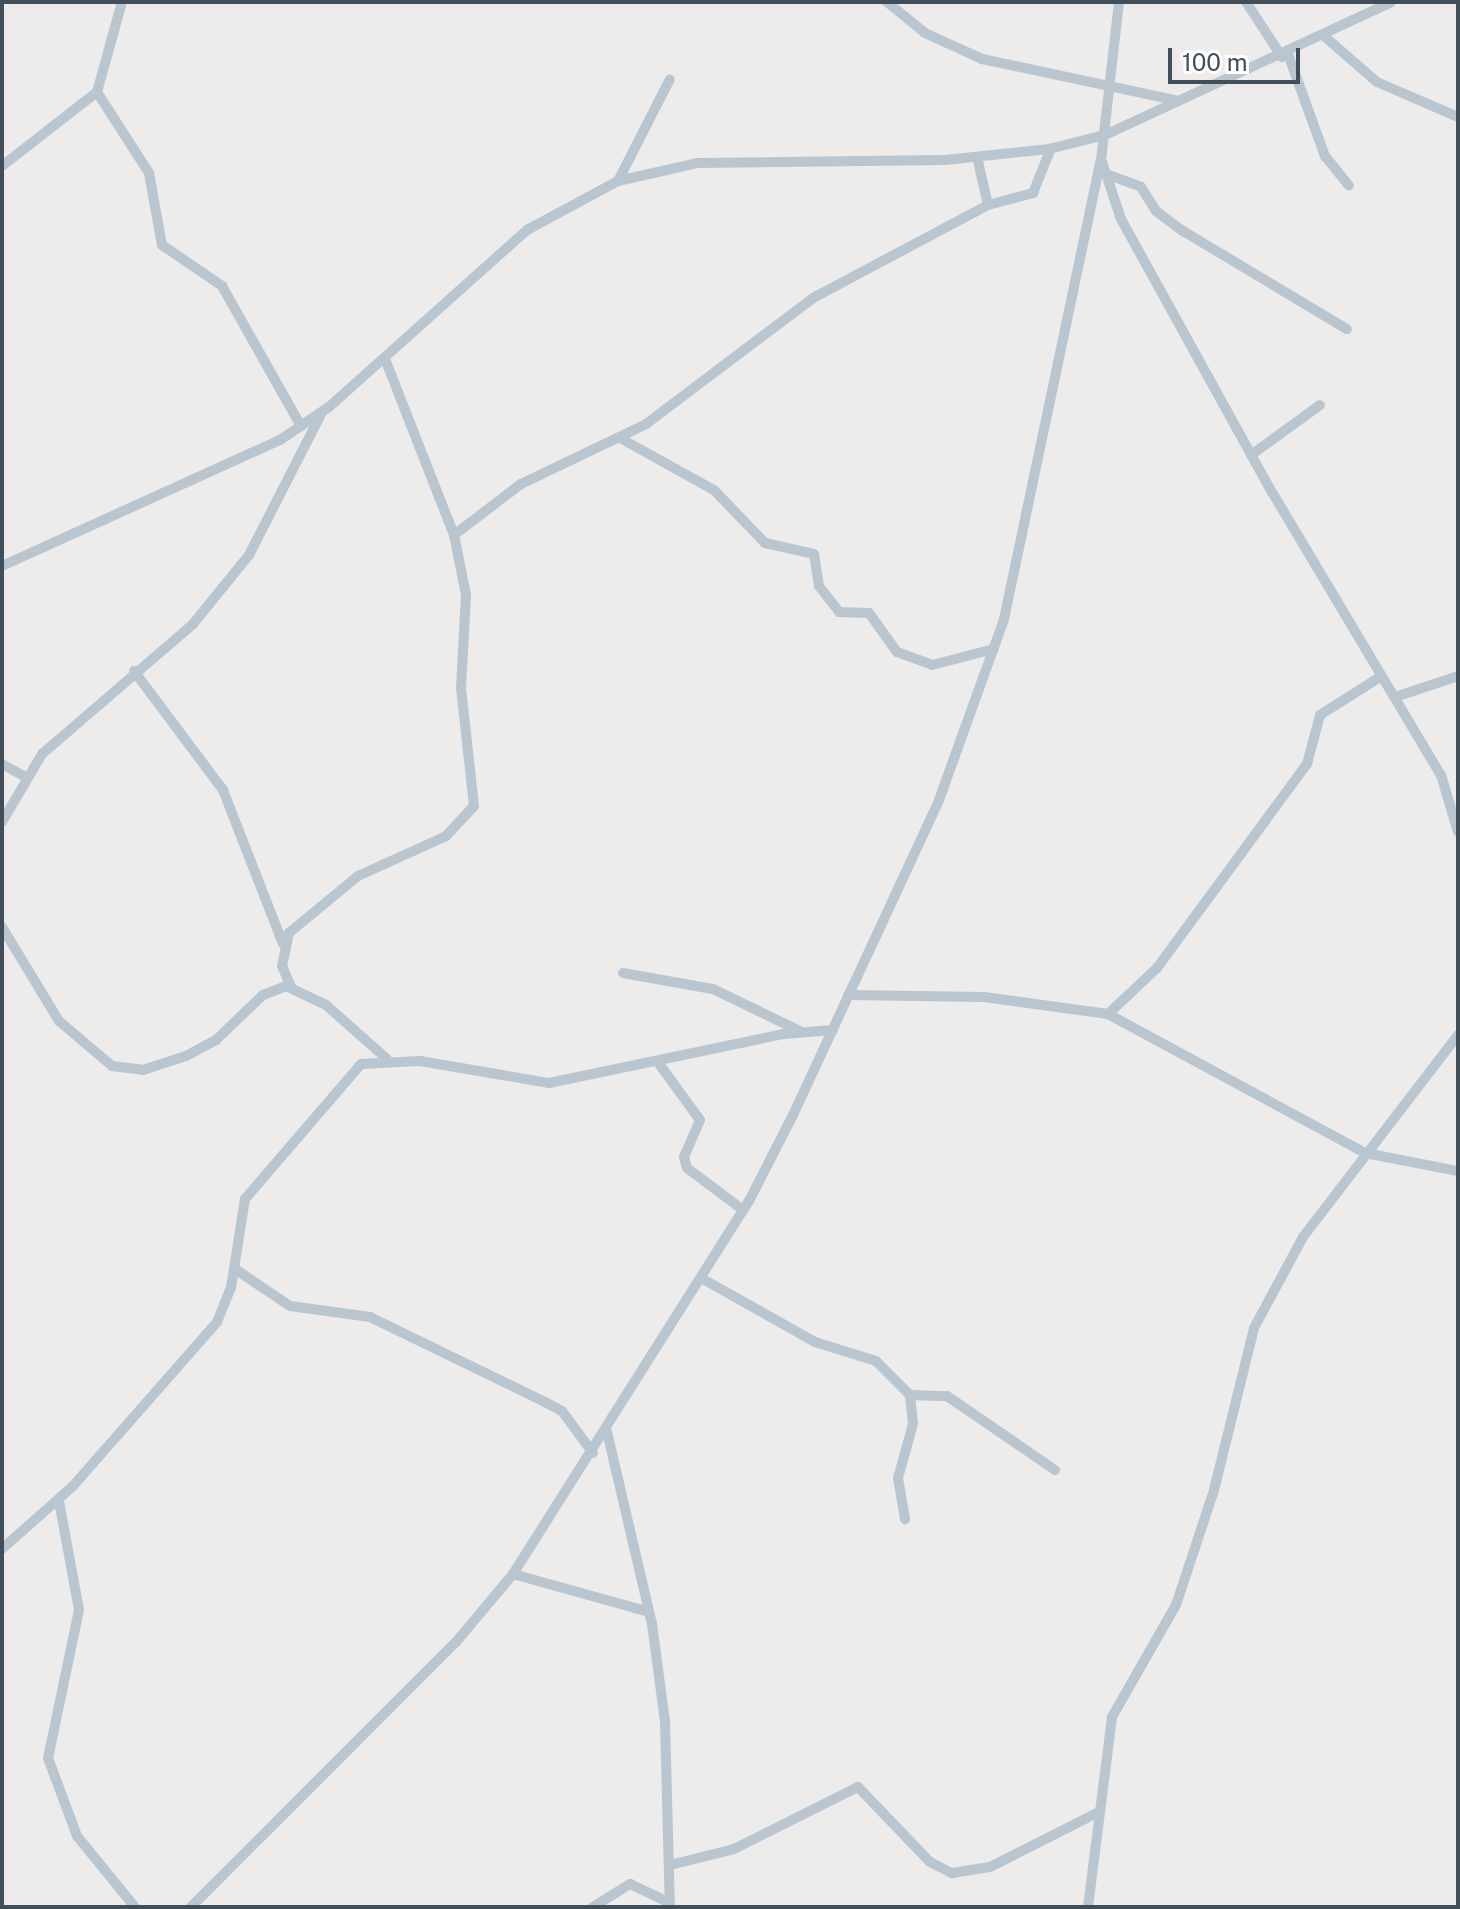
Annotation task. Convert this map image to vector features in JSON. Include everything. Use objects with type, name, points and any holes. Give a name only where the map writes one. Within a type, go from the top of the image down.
[{"type":"street","points":[[2,166],[97,92],[122,2]]},
{"type":"street","points":[[887,2],[925,33],[982,59],[1179,101]]},
{"type":"street","points":[[191,1907],[456,1642],[513,1574],[607,1432],[743,1210],[833,1030],[939,800],[994,649],[1101,160],[1119,2]]},
{"type":"street","points":[[1246,2],[1285,56],[1325,156],[1349,186]]},
{"type":"street","points":[[2,566],[127,514],[322,413],[527,230],[618,181],[697,163],[977,157],[1051,148],[1105,135],[1285,56],[1391,2]]},
{"type":"street","points":[[1324,36],[1377,82],[1458,117]]},
{"type":"street","points":[[618,181],[670,79]]},
{"type":"street","points":[[97,92],[149,173],[162,245],[222,286],[301,426]]},
{"type":"street","points":[[454,535],[521,484],[620,438],[813,298],[911,252],[988,205],[1033,193],[1051,148]]},
{"type":"street","points":[[977,157],[988,205]]},
{"type":"street","points":[[1101,160],[1121,219],[1251,455],[1380,677],[1441,775],[1458,832]]},
{"type":"street","points":[[1106,174],[1141,187],[1156,211],[1183,231],[1347,329]]},
{"type":"street","points":[[283,944],[358,876],[446,836],[474,806],[461,688],[466,595],[454,535],[385,359]]},
{"type":"street","points":[[1251,455],[1320,405]]},
{"type":"street","points":[[2,822],[24,776],[134,671],[193,624],[249,555],[322,413]]},
{"type":"street","points":[[620,438],[714,490],[765,543],[814,554],[819,586],[839,612],[869,613],[897,652],[932,665],[994,649]]},
{"type":"street","points":[[134,671],[223,790],[283,944],[282,966],[272,990]]},
{"type":"street","points":[[1395,697],[1458,676]]},
{"type":"street","points":[[1108,1014],[1157,968],[1307,764],[1320,715],[1380,677]]},
{"type":"street","points":[[2,764],[24,776]]},
{"type":"street","points":[[2,927],[59,1021],[112,1066],[143,1070],[186,1056],[272,990],[291,987]]},
{"type":"street","points":[[282,966],[291,987],[344,1018],[387,1059]]},
{"type":"street","points":[[623,973],[713,989],[800,1031]]},
{"type":"street","points":[[848,995],[984,997],[1108,1014],[1365,1153],[1458,1171]]},
{"type":"street","points":[[2,1549],[59,1501],[195,1352],[217,1322],[235,1269],[245,1199],[325,1110],[343,1078],[361,1064],[387,1059],[549,1083],[800,1031],[833,1030]]},
{"type":"street","points":[[1088,1907],[1097,1813],[1112,1717],[1176,1605],[1214,1490],[1254,1328],[1282,1269],[1365,1153],[1458,1035]]},
{"type":"street","points":[[657,1061],[700,1120],[684,1157],[687,1168],[743,1210]]},
{"type":"street","points":[[235,1269],[290,1306],[370,1317],[554,1407],[593,1453]]},
{"type":"street","points":[[701,1278],[815,1342],[876,1361],[910,1395],[913,1424],[898,1478],[905,1519]]},
{"type":"street","points":[[910,1395],[947,1396],[1055,1470]]},
{"type":"street","points":[[593,1907],[630,1884],[670,1905],[665,1721],[649,1612],[607,1432]]},
{"type":"street","points":[[59,1501],[79,1610],[48,1758],[77,1836],[98,1871],[135,1907]]},
{"type":"street","points":[[513,1574],[649,1612]]},
{"type":"street","points":[[670,1865],[734,1849],[858,1787],[930,1862],[952,1873],[990,1867],[1097,1813]]}]
